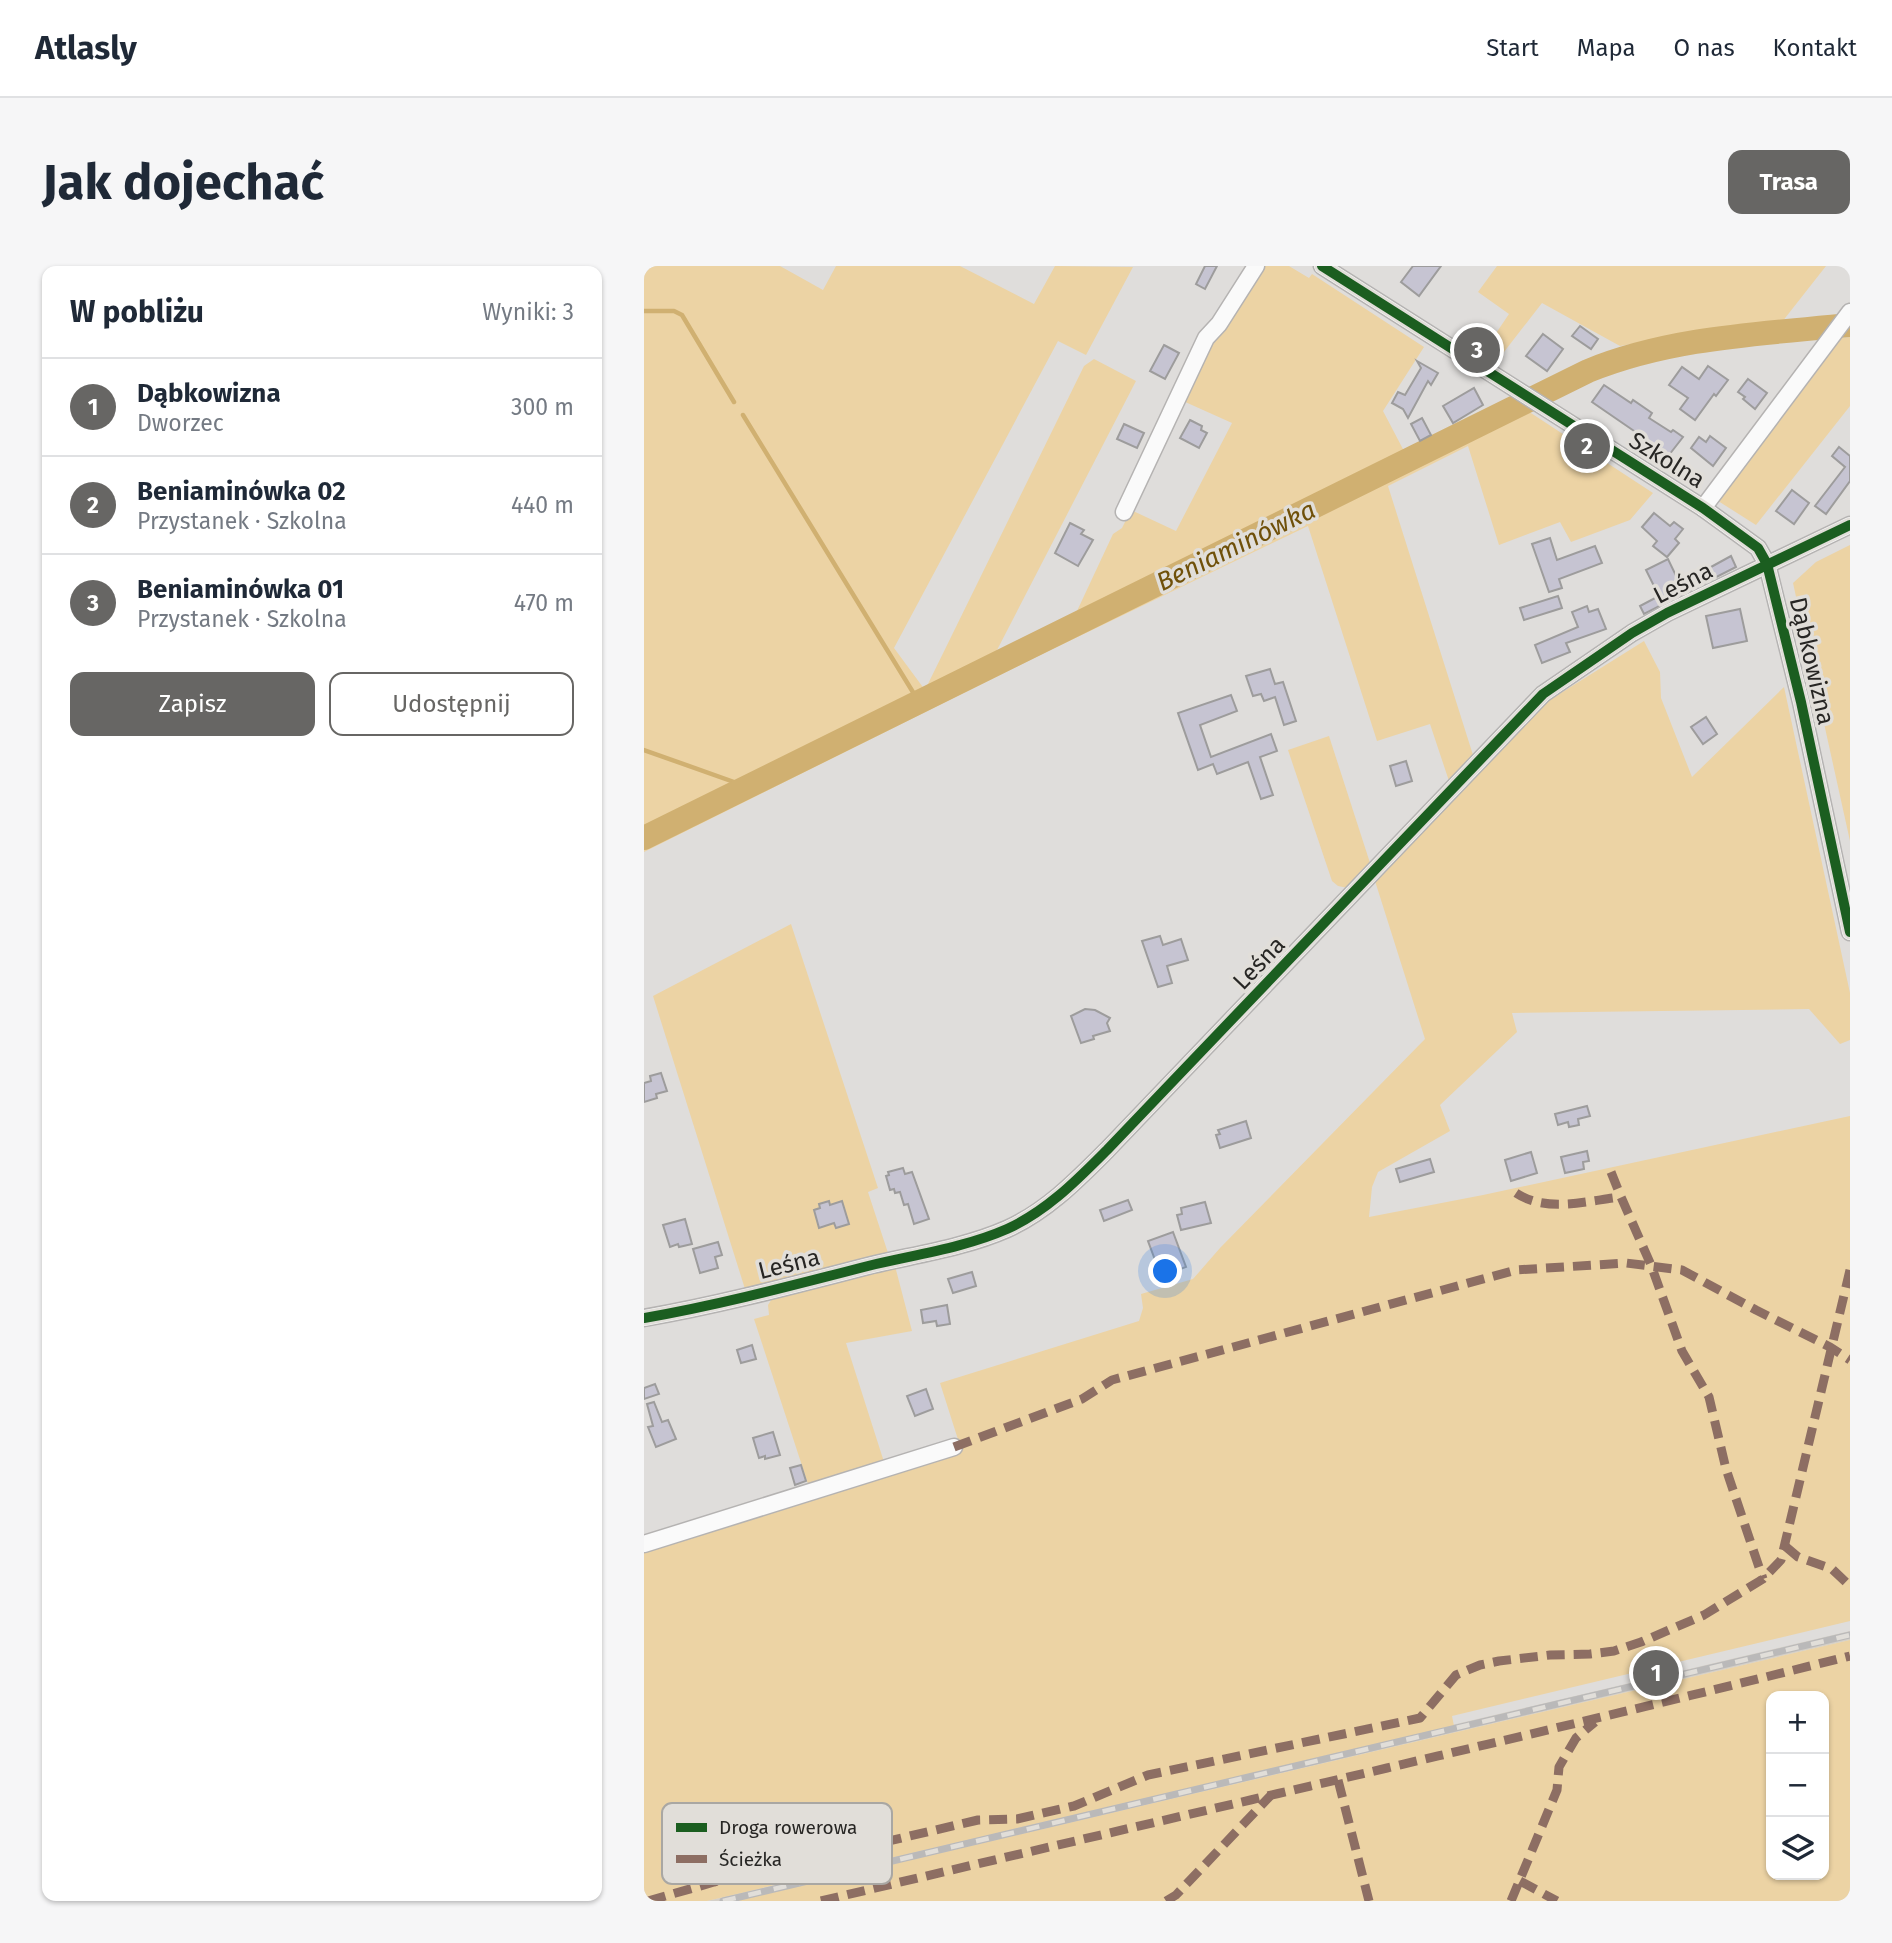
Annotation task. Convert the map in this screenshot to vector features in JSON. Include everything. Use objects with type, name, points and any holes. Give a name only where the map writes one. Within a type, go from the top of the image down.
[{"type":"street","points":[[1124,513],[1206,338],[1219,324],[1256,266]]},
{"type":"street","name":"Szkolna","points":[[1322,266],[1494,370],[1518,391],[1703,508],[1758,548],[1768,564]]},
{"type":"street","points":[[1703,508],[1847,315]]},
{"type":"street","name":"Leśna","points":[[644,1318],[744,1297],[963,1243],[1006,1229],[1034,1214],[1069,1188],[1107,1150],[1544,694],[1632,633],[1667,613],[1850,525]]},
{"type":"street","name":"Dąbkowizna","points":[[1768,564],[1801,702],[1850,932]]},
{"type":"street","points":[[644,1544],[954,1447]]},
{"type":"shaded area","points":[[644,266],[780,266],[823,290],[836,266],[960,266],[1034,304],[1055,266],[1133,267],[1086,355],[1058,341],[894,648],[925,690],[1084,366],[1094,359],[1136,381],[996,652],[1077,611],[1113,534],[1122,528],[1131,510],[1176,531],[1232,423],[1183,401],[1212,338],[1263,266],[1289,266],[1309,278],[1312,274],[1424,347],[1383,411],[1404,451],[1511,400],[1653,493],[1630,520],[1571,542],[1560,522],[1499,545],[1468,446],[1388,486],[1473,755],[1449,781],[1430,724],[1377,741],[1308,526],[1032,659],[644,852]]},
{"type":"shaded area","points":[[1497,266],[1826,266],[1782,322],[1620,346],[1542,303],[1497,361],[1484,351],[1509,314],[1478,292]]},
{"type":"shaded area","points":[[1850,337],[1850,406],[1756,525],[1715,499],[1835,339]]},
{"type":"shaded area","points":[[1850,545],[1850,841],[1793,583],[1816,562]]},
{"type":"shaded area","points":[[1644,641],[1660,672],[1661,698],[1692,777],[1784,687],[1850,993],[1850,1040],[1840,1044],[1809,1009],[1512,1013],[1517,1032],[1440,1105],[1450,1131],[1378,1172],[1372,1187],[1369,1217],[1850,1116],[1850,1621],[1452,1716],[1454,1726],[892,1858],[892,1803],[662,1803],[662,1884],[780,1884],[707,1901],[644,1901],[644,1550],[962,1452],[940,1383],[1139,1321],[1143,1308],[1141,1294],[1193,1279],[1220,1248],[1425,1039],[1375,881],[1545,703]]},
{"type":"shaded area","points":[[1329,736],[1371,866],[1348,888],[1338,886],[1332,881],[1288,750]]},
{"type":"shaded area","points":[[791,924],[878,1188],[868,1192],[888,1253],[745,1289],[653,996]]},
{"type":"shaded area","points":[[895,1266],[912,1331],[846,1343],[884,1462],[809,1487],[754,1319],[769,1315],[768,1305],[775,1294]]},
{"type":"shaded area","points":[[1850,1631],[1850,1640],[892,1864],[892,1857]]},
{"type":"shaded area","points":[[1850,1640],[1850,1901],[735,1901],[808,1884],[892,1884],[892,1864]]},
{"type":"shaded area","points":[[779,1884],[808,1884],[735,1901],[707,1901]]},
{"type":"building","points":[[1205,266],[1217,266],[1205,289],[1196,284]]},
{"type":"building","points":[[1413,266],[1441,266],[1419,296],[1401,282]]},
{"type":"building","points":[[1580,326],[1598,339],[1591,349],[1572,336]]},
{"type":"building","points":[[1543,334],[1563,349],[1547,371],[1526,356]]},
{"type":"building","points":[[1164,345],[1179,353],[1165,379],[1150,371]]},
{"type":"building","points":[[1417,361],[1438,373],[1431,385],[1428,381],[1408,418],[1403,409],[1392,403],[1398,392],[1405,395],[1421,368]]},
{"type":"building","points":[[1708,366],[1728,380],[1695,420],[1680,409],[1688,398],[1669,385],[1682,367],[1699,379]]},
{"type":"building","points":[[1748,379],[1767,393],[1755,409],[1738,392]]},
{"type":"building","points":[[1604,385],[1631,403],[1633,400],[1652,413],[1649,418],[1683,437],[1669,455],[1592,402]]},
{"type":"building","points":[[1474,388],[1483,405],[1453,423],[1443,406]]},
{"type":"building","points":[[1422,418],[1431,435],[1420,441],[1411,424]]},
{"type":"building","points":[[1190,420],[1202,426],[1201,430],[1207,433],[1199,448],[1180,438]]},
{"type":"building","points":[[1124,424],[1144,433],[1137,448],[1117,439]]},
{"type":"building","points":[[1710,436],[1726,448],[1713,466],[1691,448],[1699,437],[1706,442]]},
{"type":"building","points":[[1839,447],[1850,456],[1850,481],[1826,514],[1815,506],[1845,467],[1832,456]]},
{"type":"building","points":[[1792,490],[1809,503],[1794,524],[1776,511]]},
{"type":"building","points":[[1654,513],[1670,526],[1674,522],[1683,529],[1675,539],[1679,543],[1667,557],[1653,546],[1657,541],[1642,527]]},
{"type":"building","points":[[1070,523],[1084,530],[1081,534],[1093,540],[1078,566],[1055,553]]},
{"type":"building","points":[[1550,538],[1557,560],[1595,546],[1602,563],[1559,579],[1562,588],[1549,592],[1532,544]]},
{"type":"building","points":[[1731,556],[1736,567],[1644,614],[1640,606],[1659,596],[1646,570],[1668,559],[1680,584]]},
{"type":"building","points":[[1558,596],[1562,608],[1524,620],[1520,608]]},
{"type":"building","points":[[1587,606],[1589,612],[1598,609],[1606,629],[1566,643],[1570,652],[1542,663],[1535,645],[1578,627],[1572,612]]},
{"type":"building","points":[[1740,609],[1747,641],[1713,648],[1706,616]]},
{"type":"building","points":[[1270,669],[1275,684],[1283,682],[1296,721],[1284,725],[1275,697],[1264,701],[1261,694],[1253,696],[1246,676]]},
{"type":"building","points":[[1231,695],[1237,711],[1200,725],[1211,757],[1271,734],[1277,751],[1260,757],[1273,795],[1261,799],[1248,762],[1217,774],[1213,764],[1198,770],[1178,713]]},
{"type":"building","points":[[1706,717],[1717,734],[1703,744],[1691,727]]},
{"type":"building","points":[[1406,761],[1412,781],[1396,786],[1390,766]]},
{"type":"building","points":[[1160,936],[1163,945],[1181,939],[1188,960],[1167,966],[1172,983],[1158,987],[1142,941]]},
{"type":"building","points":[[1085,1009],[1095,1010],[1110,1018],[1107,1023],[1110,1031],[1081,1043],[1071,1016]]},
{"type":"building","points":[[661,1073],[667,1091],[644,1102],[644,1083],[651,1081],[650,1076]]},
{"type":"building","points":[[1587,1106],[1590,1116],[1578,1119],[1579,1125],[1569,1127],[1568,1122],[1558,1125],[1555,1114]]},
{"type":"building","points":[[1246,1121],[1251,1138],[1220,1148],[1216,1135],[1220,1134],[1218,1130]]},
{"type":"building","points":[[1587,1151],[1589,1161],[1583,1162],[1584,1169],[1565,1173],[1561,1157]]},
{"type":"building","points":[[1531,1152],[1537,1173],[1511,1181],[1505,1160]]},
{"type":"building","points":[[1430,1159],[1434,1172],[1400,1182],[1396,1169]]},
{"type":"building","points":[[903,1168],[905,1174],[912,1172],[929,1219],[914,1224],[908,1204],[904,1205],[900,1192],[890,1190],[886,1176],[889,1175],[888,1172]]},
{"type":"building","points":[[1128,1200],[1132,1210],[1104,1221],[1100,1210]]},
{"type":"building","points":[[829,1201],[830,1205],[842,1201],[849,1224],[836,1228],[834,1223],[819,1228],[814,1210],[820,1208],[819,1204]]},
{"type":"building","points":[[1205,1202],[1211,1223],[1181,1230],[1177,1215],[1182,1214],[1181,1208]]},
{"type":"building","points":[[685,1219],[692,1244],[670,1247],[663,1225]]},
{"type":"building","points":[[1173,1232],[1186,1267],[1161,1276],[1148,1241]]},
{"type":"building","points":[[718,1242],[722,1255],[715,1257],[718,1268],[700,1273],[693,1249]]},
{"type":"building","points":[[972,1272],[976,1286],[953,1293],[948,1279]]},
{"type":"building","points":[[947,1305],[950,1324],[937,1326],[936,1321],[923,1323],[921,1310]]},
{"type":"building","points":[[752,1345],[756,1359],[741,1363],[737,1350]]},
{"type":"building","points":[[655,1384],[659,1394],[644,1399],[644,1388]]},
{"type":"building","points":[[926,1389],[933,1409],[915,1416],[907,1396]]},
{"type":"building","points":[[654,1402],[662,1422],[668,1420],[676,1439],[656,1447],[648,1427],[653,1426],[647,1404]]},
{"type":"building","points":[[773,1432],[780,1455],[759,1458],[753,1438]]},
{"type":"building","points":[[801,1465],[806,1481],[795,1485],[790,1468]]},
{"type":"waterway","points":[[644,311],[674,311],[682,315],[734,402]]},
{"type":"waterway","name":"Beniaminówka","points":[[644,838],[1588,371],[1619,360],[1684,344],[1850,325]]},
{"type":"waterway","points":[[743,415],[919,702]]},
{"type":"waterway","points":[[644,750],[748,787]]},
{"type":"railway","points":[[892,1861],[1850,1635]]},
{"type":"railway","points":[[723,1901],[795,1884]]},
{"type":"marked path","points":[[1611,1172],[1621,1197]]},
{"type":"marked path","points":[[1516,1193],[1540,1203],[1553,1204],[1621,1197],[1651,1265],[1682,1351],[1709,1397],[1726,1469],[1763,1579]]},
{"type":"marked path","points":[[954,1447],[1082,1399],[1112,1380],[1516,1270],[1626,1263],[1682,1270],[1850,1360]]},
{"type":"marked path","points":[[892,1840],[978,1820],[1017,1819],[1074,1806],[1148,1775],[1420,1718],[1456,1675],[1480,1665],[1550,1655],[1614,1651],[1704,1615],[1763,1579],[1781,1560],[1850,1270]]},
{"type":"marked path","points":[[1785,1546],[1798,1557],[1832,1569],[1850,1586]]},
{"type":"marked path","points":[[821,1901],[1465,1750],[1850,1656]]},
{"type":"marked path","points":[[1511,1901],[1557,1790],[1559,1767],[1576,1738],[1595,1722]]},
{"type":"marked path","points":[[1338,1780],[1369,1901]]},
{"type":"marked path","points":[[1166,1901],[1176,1895],[1272,1794]]},
{"type":"marked path","points":[[1520,1881],[1557,1901]]},
{"type":"marked path","points":[[648,1901],[707,1884]]},
{"type":"cycle path","points":[[1322,266],[1703,508],[1758,548],[1767,564],[1801,702],[1850,932]]},
{"type":"cycle path","points":[[644,1318],[728,1301],[956,1246],[991,1236],[1022,1222],[1061,1194],[1107,1150],[1543,694],[1632,633],[1667,613],[1850,525]]},
{"type":"place","name":"Beniaminówka 01","points":[[1477,350]]},
{"type":"place","name":"Beniaminówka 02","points":[[1587,446]]},
{"type":"place","name":"Dąbkowizna","points":[[1656,1673]]}]
